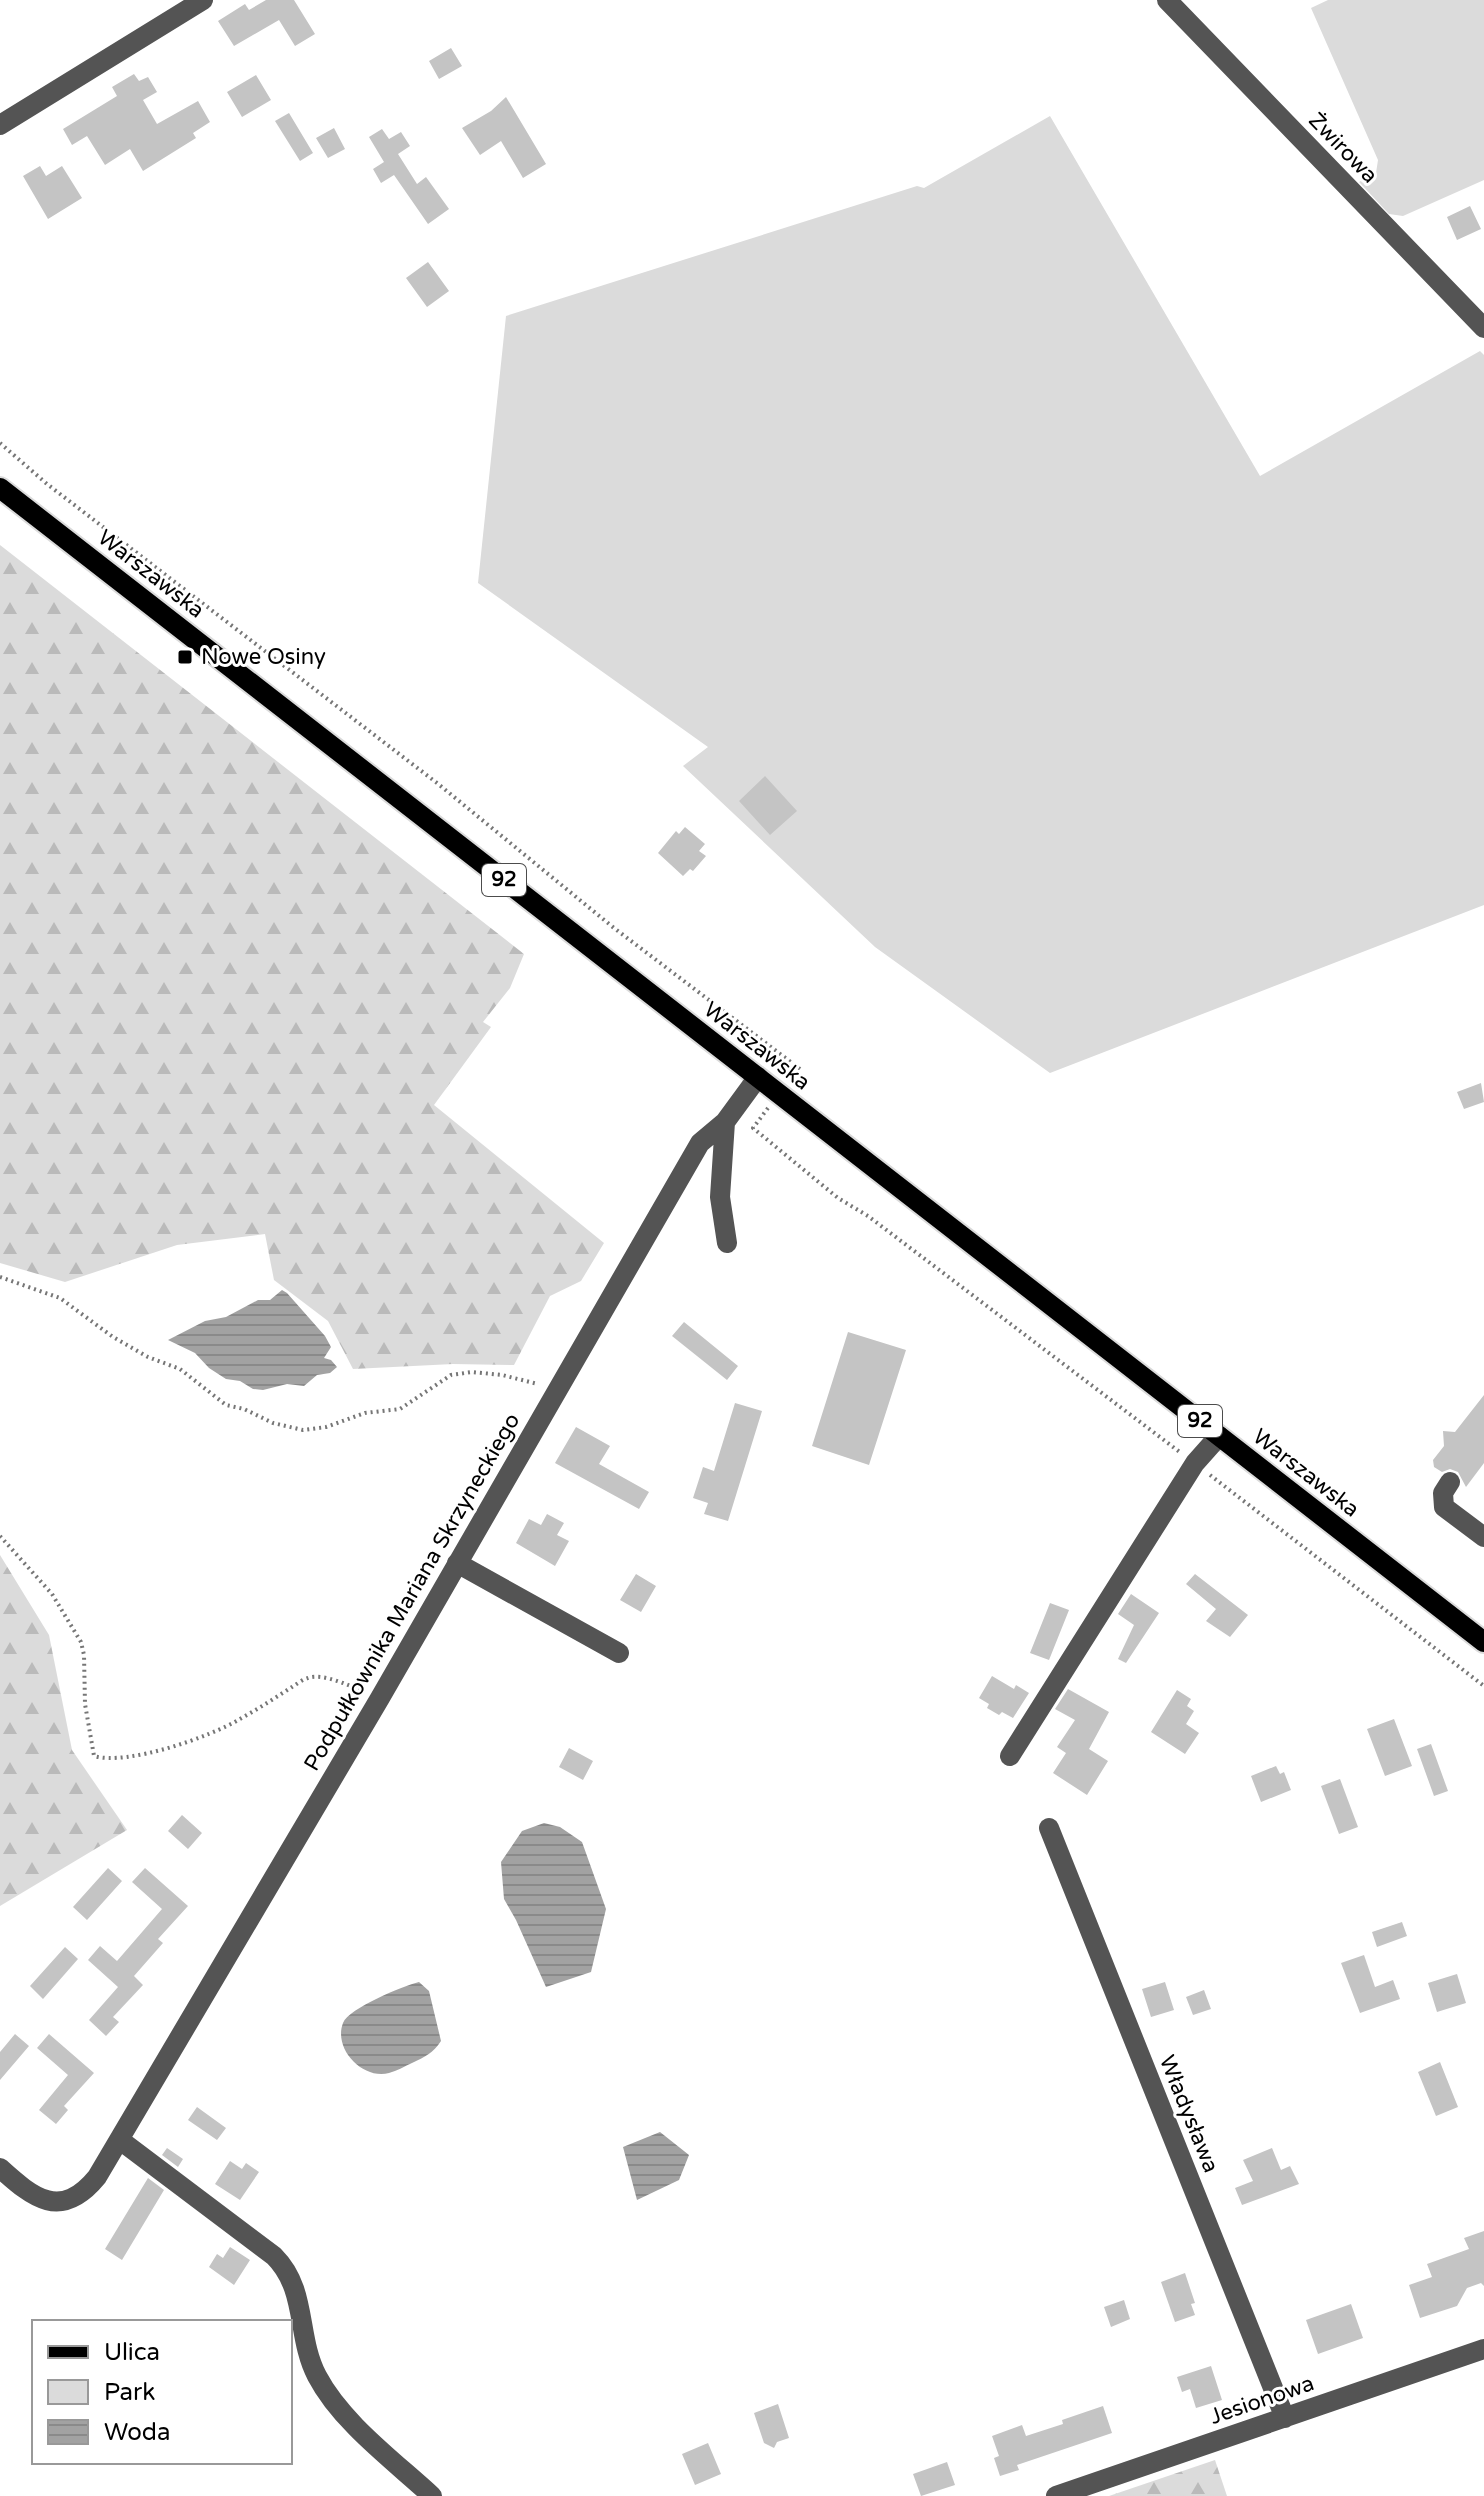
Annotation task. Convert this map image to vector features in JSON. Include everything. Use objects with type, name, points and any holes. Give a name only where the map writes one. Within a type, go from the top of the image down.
[{"type":"main road","name":"Warszawska","points":[[0,488],[1484,1642]]},
{"type":"street","points":[[0,125],[203,0]]},
{"type":"street","name":"Żwirowa","points":[[1167,0],[1484,328]]},
{"type":"street","name":"Podpułkownika Mariana Skrzyneckiego","points":[[0,2168],[37,2198],[64,2202],[87,2190],[120,2140],[380,1698],[700,1143],[725,1122],[758,1077]]},
{"type":"street","points":[[725,1122],[720,1197],[727,1243]]},
{"type":"street","points":[[1010,1756],[1195,1463],[1219,1436]]},
{"type":"street","points":[[1450,1482],[1443,1493],[1444,1507],[1484,1537]]},
{"type":"street","points":[[457,1563],[619,1653]]},
{"type":"street","name":"Władysława","points":[[1049,1828],[1285,2418]]},
{"type":"street","points":[[120,2140],[274,2256],[288,2270],[315,2372],[324,2388],[361,2430],[432,2496]]},
{"type":"street","name":"Jesionowa","points":[[1056,2496],[1484,2349]]},
{"type":"path","points":[[0,443],[47,484],[437,783],[614,928],[800,1069],[790,1081]]},
{"type":"path","points":[[768,1108],[753,1128],[838,1198],[868,1216],[1142,1426],[1195,1463],[1484,1686]]},
{"type":"path","points":[[0,1277],[60,1298],[113,1337],[148,1357],[180,1369],[226,1405],[244,1409],[273,1423],[303,1430],[326,1427],[365,1413],[400,1409],[451,1375],[472,1372],[502,1375],[556,1390]]},
{"type":"path","points":[[0,1536],[52,1594],[81,1642],[85,1704],[94,1756],[106,1760],[131,1757],[205,1735],[237,1721],[309,1677],[328,1679],[380,1698]]},
{"type":"green space","points":[[1328,0],[1484,0],[1484,180],[1403,216],[1389,214],[1359,182],[1376,173],[1378,160],[1311,8]]},
{"type":"green space","points":[[1050,116],[1260,476],[1480,351],[1484,355],[1484,905],[1050,1073],[875,947],[683,766],[708,747],[478,583],[506,316],[917,186],[924,188]]},
{"type":"green space","points":[[0,545],[524,954],[510,988],[483,1022],[491,1027],[434,1105],[604,1243],[581,1281],[550,1296],[514,1365],[453,1364],[353,1369],[328,1321],[274,1280],[265,1234],[177,1245],[65,1282],[0,1263]]},
{"type":"green space","points":[[0,1555],[49,1635],[72,1750],[127,1830],[0,1906]]},
{"type":"green space","points":[[1215,2460],[1227,2496],[1109,2496]]},
{"type":"water","points":[[282,1290],[325,1336],[331,1347],[324,1358],[337,1367],[330,1373],[317,1375],[304,1386],[287,1384],[263,1390],[253,1389],[240,1381],[226,1379],[209,1368],[195,1353],[168,1340],[205,1321],[226,1317],[258,1300],[270,1300]]},
{"type":"water","points":[[544,1823],[560,1827],[582,1842],[606,1909],[591,1972],[546,1987],[504,1899],[501,1862],[522,1831]]},
{"type":"water","points":[[419,1982],[429,1991],[441,2041],[425,2057],[392,2072],[379,2074],[360,2067],[342,2043],[341,2033],[347,2017],[365,2004]]},
{"type":"water","points":[[660,2132],[689,2155],[679,2180],[637,2200],[623,2147]]},
{"type":"building","points":[[266,0],[294,0],[315,34],[295,46],[279,20],[234,46],[218,21],[245,4],[249,10]]},
{"type":"building","points":[[451,48],[462,66],[439,79],[429,61]]},
{"type":"building","points":[[134,74],[139,81],[148,77],[157,92],[143,100],[157,124],[198,101],[210,122],[193,133],[196,138],[143,171],[130,149],[105,165],[87,136],[72,145],[63,129],[117,96],[112,87]]},
{"type":"building","points":[[256,75],[271,100],[242,117],[227,92]]},
{"type":"building","points":[[506,97],[546,164],[523,178],[501,141],[480,155],[462,128],[491,111]]},
{"type":"building","points":[[289,113],[313,153],[300,161],[275,121]]},
{"type":"building","points":[[334,128],[345,149],[328,158],[316,138]]},
{"type":"building","points":[[382,129],[389,139],[401,132],[410,146],[398,154],[417,184],[426,177],[449,209],[428,224],[394,175],[381,183],[373,169],[384,162],[369,137]]},
{"type":"building","points":[[40,166],[46,176],[62,166],[82,198],[48,219],[23,176]]},
{"type":"building","points":[[1470,206],[1481,229],[1457,240],[1447,217]]},
{"type":"building","points":[[428,262],[449,291],[427,307],[406,278]]},
{"type":"building","points":[[765,776],[797,811],[770,835],[739,801]]},
{"type":"building","points":[[685,827],[705,844],[699,851],[706,856],[693,871],[690,869],[683,876],[658,853],[676,831],[679,834]]},
{"type":"building","points":[[1481,1083],[1484,1102],[1464,1109],[1457,1092]]},
{"type":"building","points":[[684,1322],[738,1366],[727,1380],[672,1336]]},
{"type":"building","points":[[848,1332],[906,1350],[869,1465],[812,1446]]},
{"type":"building","points":[[1484,1395],[1484,1463],[1466,1487],[1458,1472],[1450,1469],[1442,1472],[1434,1467],[1433,1460],[1444,1446],[1443,1431],[1455,1432]]},
{"type":"building","points":[[735,1403],[762,1411],[728,1521],[704,1514],[708,1503],[693,1498],[703,1467],[714,1471]]},
{"type":"building","points":[[576,1427],[610,1446],[599,1464],[649,1492],[639,1509],[555,1463]]},
{"type":"building","points":[[547,1514],[564,1523],[557,1535],[569,1541],[555,1566],[516,1543],[529,1519],[541,1525]]},
{"type":"building","points":[[636,1574],[656,1586],[641,1612],[620,1600]]},
{"type":"building","points":[[1195,1574],[1248,1615],[1230,1637],[1206,1621],[1216,1609],[1186,1584]]},
{"type":"building","points":[[1131,1594],[1159,1613],[1126,1663],[1118,1659],[1134,1625],[1118,1614]]},
{"type":"building","points":[[1050,1603],[1069,1610],[1049,1660],[1030,1653]]},
{"type":"building","points":[[992,1676],[1014,1689],[1016,1685],[1029,1693],[1013,1718],[987,1708],[989,1704],[979,1698]]},
{"type":"building","points":[[1068,1689],[1109,1712],[1089,1749],[1108,1761],[1087,1795],[1053,1773],[1066,1753],[1057,1747],[1075,1720],[1055,1709]]},
{"type":"building","points":[[1177,1690],[1191,1699],[1187,1706],[1194,1711],[1186,1724],[1199,1733],[1185,1754],[1151,1732]]},
{"type":"building","points":[[1394,1719],[1412,1766],[1385,1776],[1367,1729]]},
{"type":"building","points":[[1431,1744],[1448,1791],[1434,1796],[1417,1749]]},
{"type":"building","points":[[569,1748],[593,1761],[583,1780],[559,1767]]},
{"type":"building","points":[[1276,1766],[1280,1774],[1284,1772],[1291,1790],[1261,1802],[1251,1776]]},
{"type":"building","points":[[1340,1779],[1358,1827],[1339,1834],[1321,1786]]},
{"type":"building","points":[[182,1815],[202,1833],[188,1849],[168,1831]]},
{"type":"building","points":[[108,1868],[122,1881],[87,1920],[73,1907]]},
{"type":"building","points":[[145,1868],[188,1906],[158,1939],[163,1943],[134,1976],[143,1985],[113,2017],[119,2022],[106,2036],[89,2020],[118,1987],[88,1960],[100,1946],[117,1961],[162,1909],[132,1882]]},
{"type":"building","points":[[1402,1922],[1407,1936],[1377,1947],[1372,1932]]},
{"type":"building","points":[[65,1947],[78,1959],[43,1999],[30,1986]]},
{"type":"building","points":[[1364,1955],[1375,1987],[1393,1980],[1400,1999],[1360,2013],[1341,1963]]},
{"type":"building","points":[[1457,1974],[1466,2003],[1437,2012],[1428,1983]]},
{"type":"building","points":[[1165,1982],[1174,2010],[1151,2017],[1142,1989]]},
{"type":"building","points":[[1204,1990],[1211,2009],[1193,2015],[1186,1997]]},
{"type":"building","points":[[15,2034],[29,2046],[0,2080],[0,2052]]},
{"type":"building","points":[[49,2034],[94,2073],[64,2106],[68,2110],[56,2124],[39,2110],[68,2075],[37,2048]]},
{"type":"building","points":[[1440,2062],[1458,2107],[1436,2116],[1418,2072]]},
{"type":"building","points":[[197,2107],[226,2128],[217,2140],[188,2120]]},
{"type":"building","points":[[167,2148],[183,2159],[178,2167],[162,2155]]},
{"type":"building","points":[[1272,2148],[1281,2170],[1290,2166],[1299,2184],[1242,2205],[1235,2188],[1253,2181],[1243,2160]]},
{"type":"building","points":[[230,2161],[242,2169],[246,2163],[259,2172],[240,2200],[215,2184]]},
{"type":"building","points":[[148,2178],[164,2190],[122,2260],[105,2249]]},
{"type":"building","points":[[1484,2231],[1484,2286],[1481,2283],[1467,2288],[1457,2306],[1420,2318],[1409,2285],[1432,2277],[1427,2264],[1469,2249],[1464,2238]]},
{"type":"building","points":[[230,2247],[250,2260],[234,2285],[209,2267],[217,2254],[223,2258]]},
{"type":"building","points":[[1185,2273],[1195,2303],[1191,2304],[1195,2315],[1175,2322],[1161,2282]]},
{"type":"building","points":[[1124,2300],[1130,2319],[1111,2327],[1104,2307]]},
{"type":"building","points":[[1351,2304],[1363,2338],[1318,2354],[1306,2320]]},
{"type":"building","points":[[1211,2366],[1222,2400],[1196,2408],[1190,2389],[1182,2392],[1177,2377]]},
{"type":"building","points":[[778,2404],[789,2438],[777,2442],[774,2448],[764,2443],[754,2413]]},
{"type":"building","points":[[1103,2406],[1112,2433],[1017,2465],[1019,2470],[1000,2476],[994,2458],[999,2456],[992,2436],[1022,2425],[1026,2436]]},
{"type":"building","points":[[708,2443],[721,2474],[695,2485],[682,2454]]},
{"type":"building","points":[[947,2462],[955,2485],[921,2496],[913,2474]]},
{"type":"place","name":"Nowe Osiny","points":[[185,657]]}]
